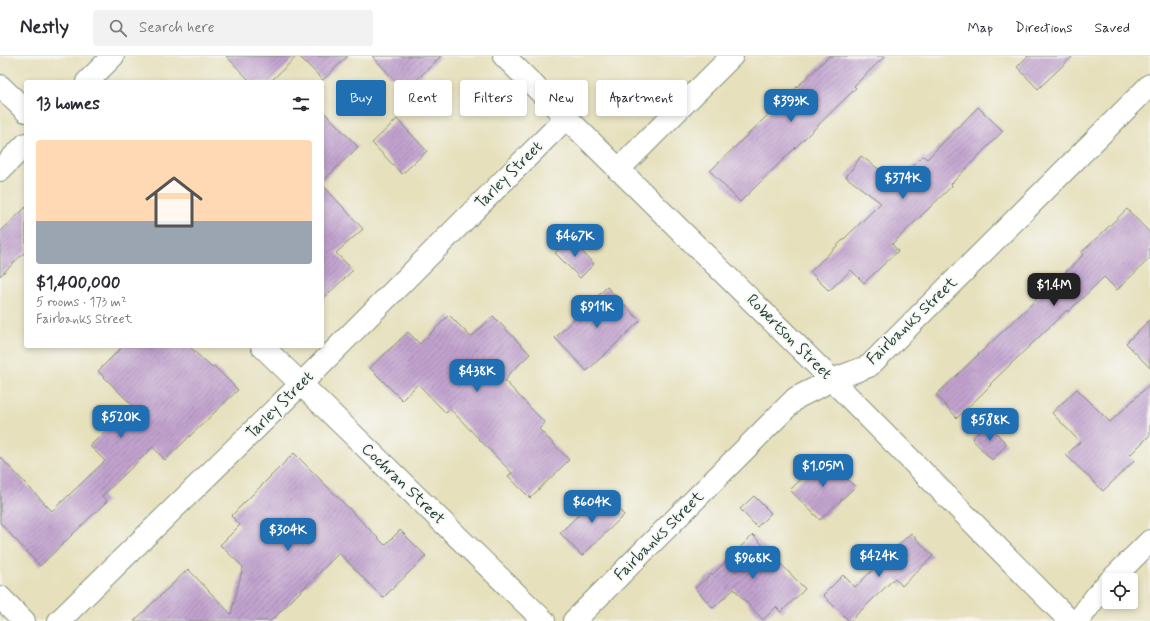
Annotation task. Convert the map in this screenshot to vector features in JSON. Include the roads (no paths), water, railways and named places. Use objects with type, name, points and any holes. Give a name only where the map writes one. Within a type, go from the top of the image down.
[{"type":"street","points":[[89,80],[113,56]]},
{"type":"street","name":"Robertson Street","points":[[504,56],[832,380],[1070,621]]},
{"type":"street","points":[[618,170],[732,56]]},
{"type":"street","name":"Fairbanks Street","points":[[574,621],[796,398],[832,380],[869,366],[1150,85]]},
{"type":"street","points":[[0,86],[24,109]]},
{"type":"street","name":"Tarley Street","points":[[59,621],[301,384],[566,118]]},
{"type":"street","points":[[0,170],[24,146]]},
{"type":"street","name":"Cochran Street","points":[[264,348],[544,621]]},
{"type":"street","points":[[1118,573],[1150,541]]},
{"type":"street","points":[[1078,621],[1102,589]]},
{"type":"street","points":[[0,597],[24,621]]}]
